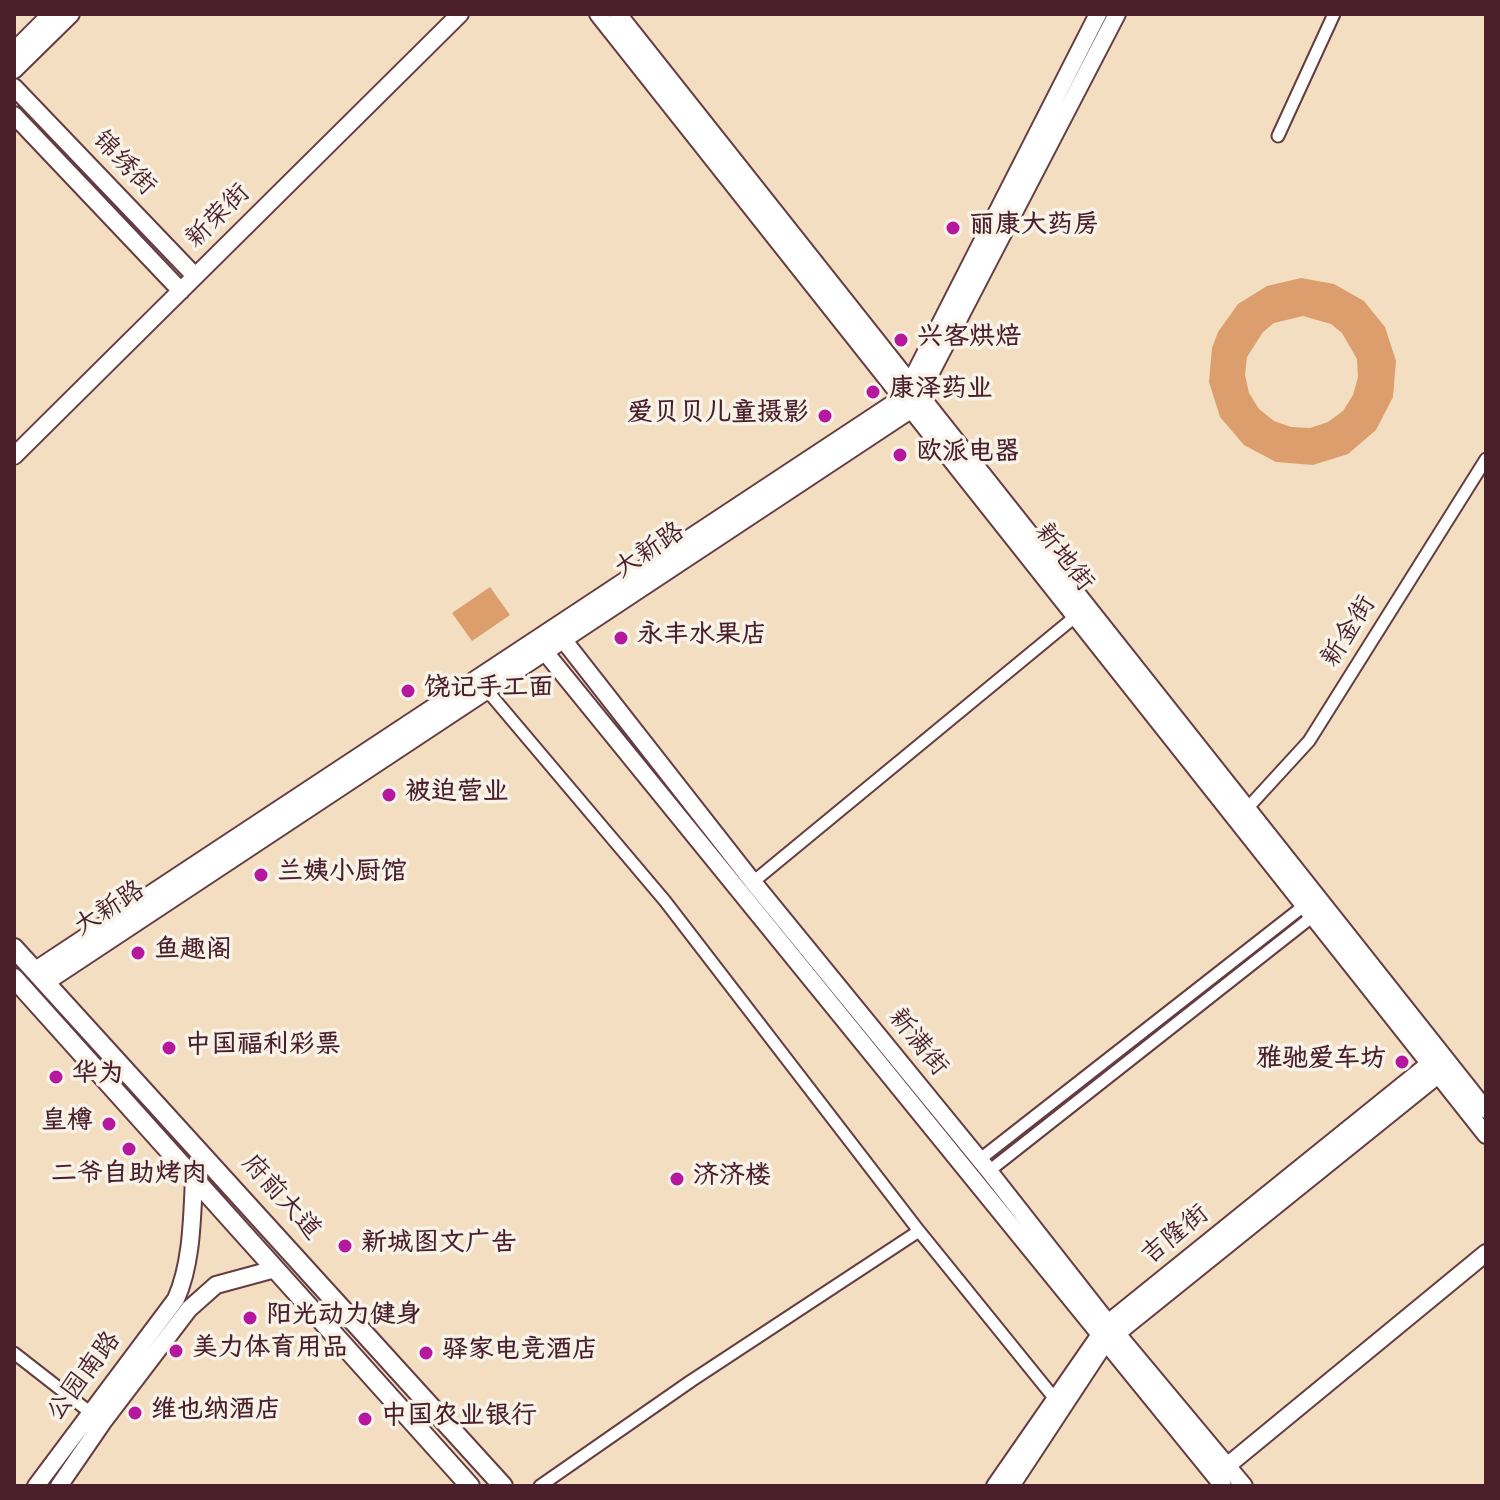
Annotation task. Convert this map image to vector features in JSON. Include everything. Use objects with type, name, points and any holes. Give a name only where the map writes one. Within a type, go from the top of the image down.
[{"type":"main road","name":"府前大道","points":[[14,948],[503,1486]]},
{"type":"main road","name":"府前大道","points":[[14,978],[470,1486]]},
{"type":"street","points":[[14,51],[51,14]]},
{"type":"street","points":[[14,70],[71,14]]},
{"type":"street","name":"新荣街","points":[[14,456],[460,14]]},
{"type":"street","name":"新地街","points":[[598,14],[1486,1135]]},
{"type":"street","name":"新地街","points":[[618,14],[1486,1110]]},
{"type":"street","name":"大新路","points":[[39,977],[554,629],[907,403],[1098,14]]},
{"type":"street","name":"大新路","points":[[39,977],[545,652],[907,403],[1117,14]]},
{"type":"street","points":[[1278,136],[1334,14]]},
{"type":"street","name":"锦绣街","points":[[14,87],[195,276]]},
{"type":"street","name":"锦绣街","points":[[14,115],[181,291]]},
{"type":"street","name":"新金街","points":[[1237,819],[1309,741],[1486,459]]},
{"type":"street","points":[[753,882],[1076,616]]},
{"type":"street","name":"新满街","points":[[554,629],[753,882],[984,1166],[1107,1334]]},
{"type":"street","name":"新满街","points":[[545,652],[1107,1334],[1227,1475],[1244,1486]]},
{"type":"street","points":[[478,680],[665,901],[919,1231],[1055,1399]]},
{"type":"street","points":[[984,1166],[1309,911]]},
{"type":"street","name":"吉隆街","points":[[995,1486],[1055,1399],[1107,1334],[1434,1069]]},
{"type":"street","points":[[194,1179],[192,1222],[181,1287],[182,1304],[216,1285],[275,1269]]},
{"type":"street","points":[[540,1486],[691,1381],[919,1231]]},
{"type":"street","points":[[1227,1475],[1486,1253]]},
{"type":"street","points":[[1227,1475],[1486,1263]]},
{"type":"street","name":"公园南路","points":[[36,1486],[96,1417],[182,1304]]},
{"type":"street","name":"吉隆街","points":[[1011,1486],[1068,1404],[1107,1334]]},
{"type":"street","points":[[14,1353],[96,1417]]},
{"type":"street","name":"公园南路","points":[[59,1486],[96,1417]]},
{"type":"building","points":[[1301,278],[1334,284],[1364,301],[1385,327],[1396,361],[1393,397],[1376,430],[1348,454],[1313,465],[1276,462],[1244,445],[1220,417],[1209,382],[1212,348],[1218,332],[1238,304],[1267,286]],"holes":[[[1303,316],[1331,324],[1342,333],[1357,359],[1358,377],[1353,395],[1343,411],[1328,422],[1310,428],[1291,427],[1274,421],[1259,409],[1249,393],[1245,375],[1247,357],[1263,332],[1274,323]]]},
{"type":"building","points":[[490,587],[510,615],[472,641],[452,613]]},
{"type":"place","name":"丽康大药房","points":[[953,228]]},
{"type":"place","name":"兴客烘焙","points":[[901,340]]},
{"type":"place","name":"康泽药业","points":[[873,392]]},
{"type":"place","name":"爱贝贝儿童摄影","points":[[825,416]]},
{"type":"place","name":"欧派电器","points":[[900,455]]},
{"type":"place","name":"永丰水果店","points":[[621,638]]},
{"type":"place","name":"饶记手工面","points":[[408,691]]},
{"type":"place","name":"被迫营业","points":[[389,795]]},
{"type":"place","name":"兰姨小厨馆","points":[[261,875]]},
{"type":"place","name":"鱼趣阁","points":[[138,953]]},
{"type":"place","name":"中国福利彩票","points":[[169,1048]]},
{"type":"place","name":"雅驰爱车坊","points":[[1402,1062]]},
{"type":"place","name":"华为","points":[[56,1077]]},
{"type":"place","name":"皇樽","points":[[109,1124]]},
{"type":"place","name":"二爷自助烤肉","points":[[129,1149]]},
{"type":"place","name":"济济楼","points":[[677,1179]]},
{"type":"place","name":"新城图文广告","points":[[345,1246]]},
{"type":"place","name":"阳光动力健身","points":[[250,1318]]},
{"type":"place","name":"美力体育用品","points":[[176,1351]]},
{"type":"place","name":"驿家电竞酒店","points":[[426,1353]]},
{"type":"place","name":"维也纳酒店","points":[[135,1413]]},
{"type":"place","name":"中国农业银行","points":[[365,1419]]}]
